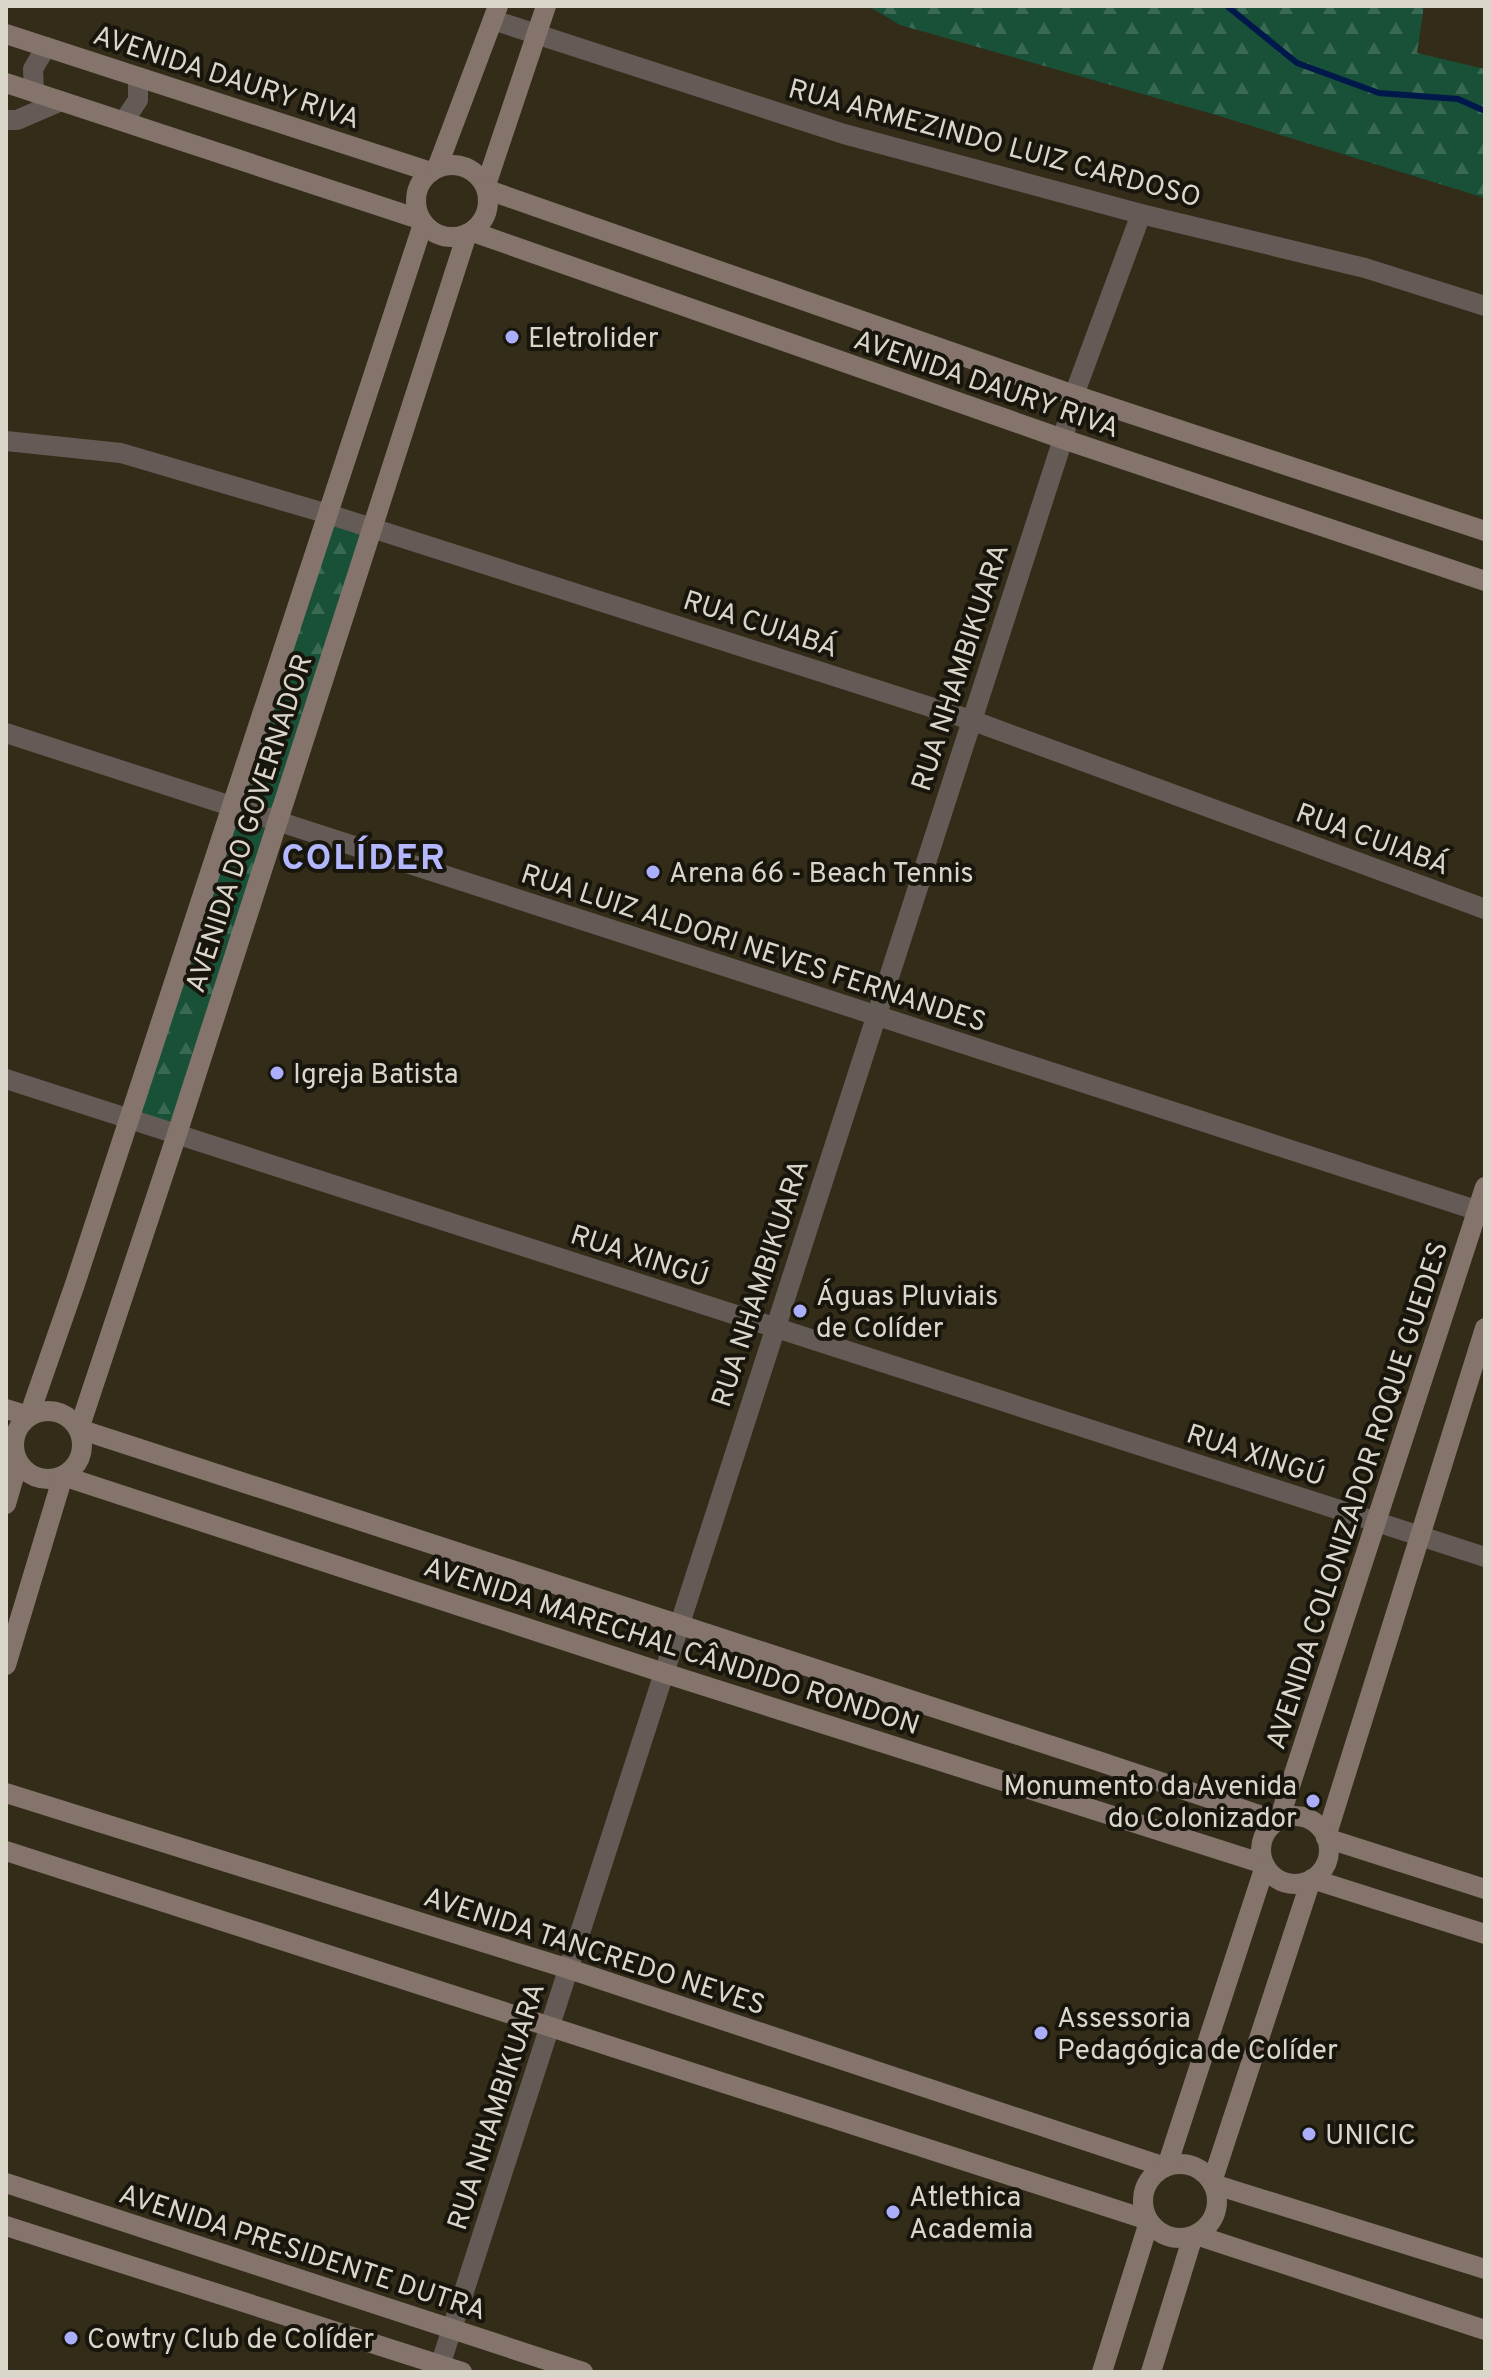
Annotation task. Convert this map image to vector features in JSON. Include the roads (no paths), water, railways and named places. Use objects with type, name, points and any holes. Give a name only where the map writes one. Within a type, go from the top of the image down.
[{"type":"street","points":[[6,83],[421,221],[443,236],[470,233],[485,217],[487,188],[546,6]]},
{"type":"street","points":[[421,221],[416,197],[420,186],[434,170],[496,13]]},
{"type":"street","name":"RUA ARMEZINDO LUIZ CARDOSO","points":[[496,13],[538,33],[844,134],[1141,214],[1365,268],[1485,306]]},
{"type":"street","name":"AVENIDA DAURY RIVA","points":[[6,34],[434,170]]},
{"type":"street","points":[[34,92],[33,69],[46,47]]},
{"type":"street","points":[[124,121],[138,100],[138,77]]},
{"type":"street","points":[[6,120],[17,120],[61,101]]},
{"type":"street","points":[[434,170],[459,166],[470,170],[487,188]]},
{"type":"street","name":"AVENIDA DAURY RIVA","points":[[487,188],[1074,395],[1485,531]]},
{"type":"street","name":"RUA NHAMBIKUARA","points":[[439,2368],[1063,439],[1074,395],[1141,214]]},
{"type":"street","name":"AVENIDA DO GOVERNADOR","points":[[29,1416],[328,514],[421,221]]},
{"type":"street","name":"AVENIDA DAURY RIVA","points":[[470,233],[1063,439],[1485,581]]},
{"type":"street","name":"AVENIDA DO GOVERNADOR","points":[[79,1429],[371,528],[470,233]]},
{"type":"street","name":"RUA CUIABÁ","points":[[6,441],[121,453],[328,514],[971,720],[1485,909]]},
{"type":"street","name":"RUA LUIZ ALDORI NEVES FERNANDES","points":[[6,733],[1481,1212]]},
{"type":"street","name":"RUA XINGÚ","points":[[6,1079],[1485,1557]]},
{"type":"street","name":"AVENIDA COLONIZADOR ROQUE GUEDES","points":[[1278,1821],[1481,1212],[1485,1187]]},
{"type":"street","points":[[1264,1865],[1280,1881],[1301,1884],[1312,1879],[1325,1866],[1328,1857],[1326,1838],[1485,1328]]},
{"type":"street","points":[[6,1409],[29,1416]]},
{"type":"street","points":[[6,1504],[14,1443],[22,1423],[40,1411],[62,1413],[79,1429],[83,1450],[79,1461],[63,1476],[53,1479],[33,1476],[12,1461]]},
{"type":"street","name":"AVENIDA MARECHAL CÂNDIDO RONDON","points":[[79,1429],[1278,1821]]},
{"type":"street","points":[[6,1665],[63,1476]]},
{"type":"street","name":"AVENIDA MARECHAL CÂNDIDO RONDON","points":[[63,1476],[1264,1865]]},
{"type":"street","name":"AVENIDA TANCREDO NEVES","points":[[6,1793],[569,1969],[1166,2167]]},
{"type":"street","points":[[1166,2167],[1264,1865],[1261,1845],[1270,1827],[1278,1821],[1300,1817],[1311,1821],[1326,1838],[1485,1889]]},
{"type":"street","points":[[6,1851],[1149,2221]]},
{"type":"street","points":[[1312,1879],[1485,1934]]},
{"type":"street","points":[[1212,2183],[1312,1879]]},
{"type":"street","points":[[1151,2372],[1195,2236],[1213,2219],[1217,2207],[1217,2194],[1212,2183],[1197,2168],[1177,2164],[1166,2167],[1149,2180],[1144,2190],[1142,2201],[1149,2221],[1158,2232],[1169,2237],[1195,2236],[1485,2330]]},
{"type":"street","name":"AVENIDA PRESIDENTE DUTRA","points":[[6,2183],[583,2372]]},
{"type":"street","points":[[1212,2183],[1485,2269]]},
{"type":"street","points":[[1102,2372],[1149,2221]]},
{"type":"street","points":[[6,2226],[439,2368],[462,2372]]},
{"type":"waterway","points":[[1227,6],[1297,63],[1379,93],[1458,99],[1485,111]]},
{"type":"place","name":"Eletrolider","points":[[512,337]]},
{"type":"place","name":"Arena 66 - Beach Tennis","points":[[653,872]]},
{"type":"place","name":"Igreja Batista","points":[[277,1073]]},
{"type":"place","name":"Águas Pluviais de Colíder","points":[[800,1311]]},
{"type":"place","name":"Monumento da Avenida do Colonizador","points":[[1313,1801]]},
{"type":"place","name":"Assessoria Pedagógica de Colíder","points":[[1041,2033]]},
{"type":"place","name":"UNICIC","points":[[1309,2134]]},
{"type":"place","name":"Atlethica Academia","points":[[893,2212]]},
{"type":"place","name":"Cowtry Club de Colíder","points":[[71,2338]]},
{"type":"district","name":"COLÍDER","points":[[364,856]]}]
